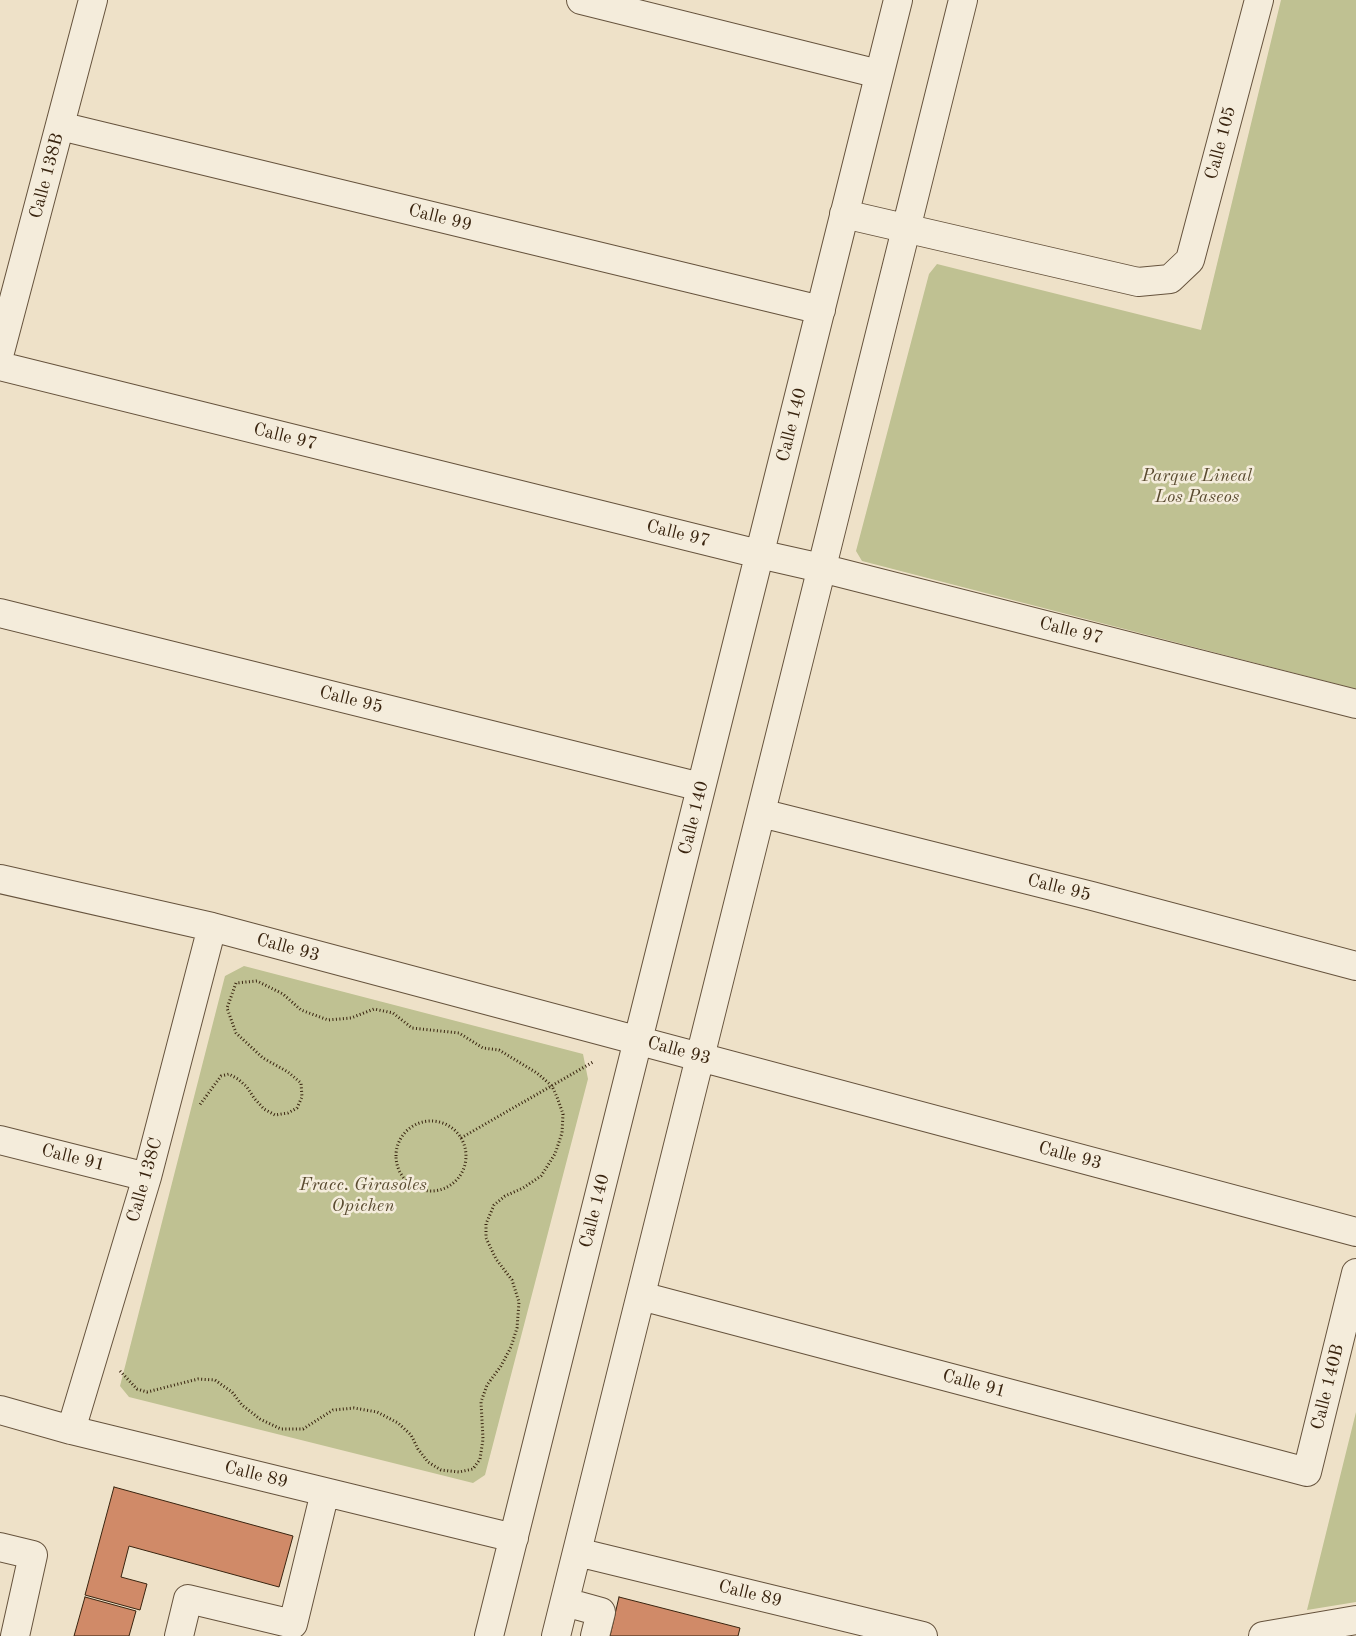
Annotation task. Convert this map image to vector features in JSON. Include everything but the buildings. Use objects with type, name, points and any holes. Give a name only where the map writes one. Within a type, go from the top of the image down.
[{"type":"street","name":"Calle 138B","points":[[0,352],[94,0]]},
{"type":"street","points":[[581,0],[879,74]]},
{"type":"street","name":"Calle 140","points":[[489,1636],[898,0]]},
{"type":"street","points":[[564,1634],[565,1602],[577,1552],[962,0]]},
{"type":"street","name":"Calle 105","points":[[906,230],[1138,282],[1170,279],[1190,260],[1259,0]]},
{"type":"street","name":"Calle 99","points":[[60,126],[821,310]]},
{"type":"street","points":[[844,214],[906,230]]},
{"type":"street","name":"Calle 97","points":[[0,366],[821,568],[1356,704]]},
{"type":"street","name":"Calle 95","points":[[0,612],[701,787]]},
{"type":"street","name":"Calle 95","points":[[761,813],[1092,896],[1356,966]]},
{"type":"street","name":"Calle 93","points":[[0,880],[212,927],[1356,1232]]},
{"type":"street","name":"Calle 138C","points":[[71,1430],[147,1177],[212,927]]},
{"type":"street","name":"Calle 91","points":[[0,1140],[147,1177]]},
{"type":"street","name":"Calle 140B","points":[[1307,1472],[1356,1273]]},
{"type":"street","name":"Calle 91","points":[[641,1296],[1307,1472]]},
{"type":"street","name":"Calle 89","points":[[0,1410],[71,1430],[514,1538]]},
{"type":"street","points":[[179,1636],[188,1599],[293,1624],[325,1492]]},
{"type":"street","points":[[0,1547],[33,1556],[15,1636]]},
{"type":"street","name":"Calle 89","points":[[577,1552],[923,1636]]},
{"type":"street","points":[[565,1602],[601,1612],[595,1636]]},
{"type":"street","points":[[1263,1636],[1356,1620]]},
{"type":"path","points":[[120,1370],[137,1389],[147,1392],[198,1379],[215,1380],[232,1392],[242,1405],[260,1420],[281,1429],[303,1429],[333,1410],[354,1408],[377,1412],[398,1423],[412,1435],[418,1449],[428,1462],[441,1470],[459,1472],[472,1469],[480,1459],[483,1439],[481,1402],[487,1385],[501,1366],[511,1347],[517,1328],[519,1302],[512,1280],[496,1260],[486,1238],[486,1224],[494,1205],[505,1196],[523,1188],[541,1176],[555,1154],[562,1133],[563,1114],[552,1086],[537,1073],[499,1050],[483,1048],[459,1033],[412,1028],[393,1013],[374,1009],[352,1018],[328,1020],[301,1010],[283,994],[257,982],[236,983],[227,1008],[236,1033],[263,1058],[288,1072],[301,1082],[302,1097],[296,1108],[275,1115],[264,1109],[247,1087],[229,1074],[221,1076],[198,1108]]},
{"type":"path","points":[[461,1138],[593,1062]]},
{"type":"path","points":[[426,1121],[438,1121],[449,1126],[461,1138],[467,1155],[465,1167],[460,1177],[452,1185],[441,1190],[429,1191],[418,1189],[400,1174],[396,1163],[396,1151],[399,1140],[406,1131],[416,1124],[426,1121]]},
{"type":"green space","name":"Parque Lineal Los Paseos","points":[[1281,0],[1356,0],[1356,689],[862,561],[856,551],[929,274],[937,264],[1201,330]]},
{"type":"green space","name":"Fracc. Girasoles Opichen","points":[[244,966],[583,1054],[588,1079],[485,1475],[473,1483],[129,1397],[120,1386],[225,976]]},
{"type":"green space","points":[[1356,1412],[1356,1602],[1307,1610]]}]
